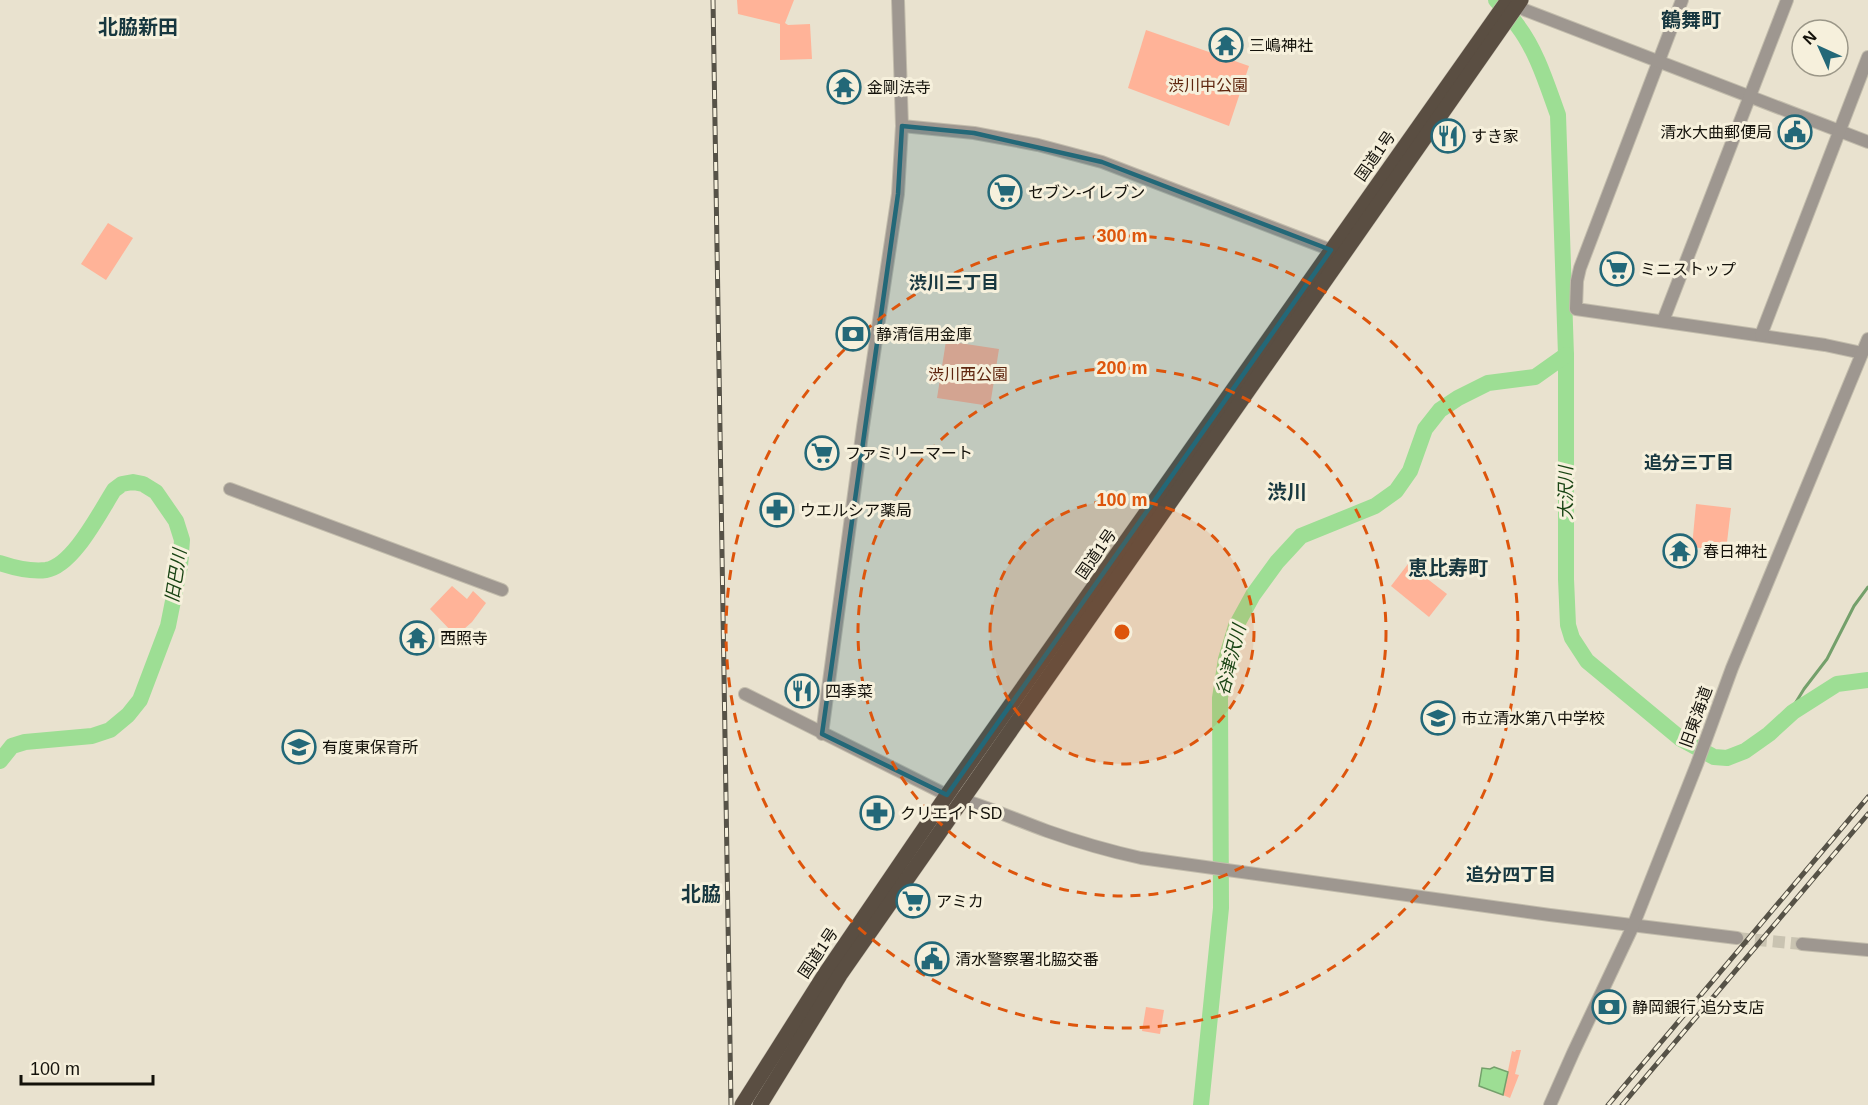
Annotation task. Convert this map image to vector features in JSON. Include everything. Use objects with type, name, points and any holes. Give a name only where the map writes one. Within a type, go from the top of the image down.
[{"type":"highway","name":"国道1号","points":[[742,1105],[825,974],[947,795],[1331,250],[1510,7]]},
{"type":"highway","name":"国道1号","points":[[759,1105],[840,975],[1510,7]]},
{"type":"street","points":[[822,734],[863,427],[898,194],[902,126],[898,0]]},
{"type":"street","points":[[1682,0],[1578,273],[1576,309],[1842,347],[1863,354]]},
{"type":"street","points":[[1663,321],[1787,0]]},
{"type":"street","points":[[1510,7],[1868,142]]},
{"type":"street","points":[[1761,335],[1868,57]]},
{"type":"street","points":[[902,126],[974,133],[1038,145],[1102,162],[1331,250]]},
{"type":"street","name":"旧東海道","points":[[1550,1105],[1633,926],[1732,668],[1868,339]]},
{"type":"street","points":[[230,489],[502,590]]},
{"type":"street","points":[[745,694],[947,795],[963,798],[1090,845],[1141,858],[1633,926],[1737,938]]},
{"type":"street","points":[[1802,944],[1868,950]]},
{"type":"highlighted area","points":[[902,126],[974,133],[1102,162],[1331,250],[947,795],[822,734],[898,194]]},
{"type":"green space","points":[[737,0],[794,0],[785,23],[788,25],[810,24],[812,59],[780,60],[780,24],[738,14]]},
{"type":"green space","name":"渋川中公園","points":[[1146,30],[1249,66],[1229,126],[1128,88]]},
{"type":"green space","points":[[108,223],[133,238],[106,280],[81,264]]},
{"type":"green space","name":"渋川西公園","points":[[946,341],[999,349],[990,406],[937,398]]},
{"type":"green space","points":[[1696,504],[1731,508],[1726,551],[1692,547]]},
{"type":"green space","points":[[1408,564],[1447,594],[1429,617],[1391,586]]},
{"type":"green space","points":[[452,586],[467,599],[473,591],[486,603],[472,622],[456,636],[430,609]]},
{"type":"green space","points":[[1146,1007],[1164,1010],[1160,1034],[1142,1031]]},
{"type":"green space","points":[[1521,1050],[1515,1074],[1519,1075],[1510,1098],[1503,1095],[1512,1051]]},
{"type":"shaded area","points":[[1494,1067],[1508,1072],[1503,1095],[1479,1086],[1482,1068]]},
{"type":"waterway","name":"大沢川","points":[[1496,0],[1515,22],[1530,46],[1541,68],[1558,115],[1566,355],[1566,579],[1568,625],[1572,638],[1587,661],[1681,739],[1714,757],[1727,758],[1745,751],[1769,734],[1793,712],[1837,684],[1868,680]]},
{"type":"waterway","name":"谷津沢川","points":[[1201,1105],[1221,908],[1220,698],[1226,659],[1236,626],[1253,595],[1277,562],[1301,536],[1375,506],[1396,491],[1410,471],[1425,429],[1440,410],[1488,383],[1535,377],[1566,355]]},
{"type":"waterway","name":"旧巴川","points":[[0,563],[34,570],[46,570],[56,566],[76,549],[114,490],[122,484],[133,482],[143,484],[156,492],[176,521],[182,540],[180,566],[168,626],[140,700],[128,715],[110,730],[92,736],[25,742],[12,746],[0,761]]},
{"type":"waterway","points":[[1785,720],[1804,689],[1827,659],[1854,606],[1868,587]]},
{"type":"tunnel","points":[[1737,938],[1802,944]]},
{"type":"railway","points":[[713,0],[731,1105]]},
{"type":"railway","points":[[1608,1105],[1868,797]]},
{"type":"railway","points":[[1622,1105],[1868,814]]},
{"type":"place","name":"三嶋神社","points":[[1226,45]]},
{"type":"place","name":"金剛法寺","points":[[844,87]]},
{"type":"place","name":"清水大曲郵便局","points":[[1795,132]]},
{"type":"place","name":"すき家","points":[[1448,136]]},
{"type":"place","name":"セブン-イレブン","points":[[1005,192]]},
{"type":"place","name":"ミニストップ","points":[[1617,269]]},
{"type":"place","name":"静清信用金庫","points":[[853,334]]},
{"type":"place","name":"ファミリーマート","points":[[822,453]]},
{"type":"place","name":"ウエルシア薬局","points":[[777,510]]},
{"type":"place","name":"春日神社","points":[[1680,551]]},
{"type":"place","name":"西照寺","points":[[417,638]]},
{"type":"place","name":"四季菜","points":[[802,691]]},
{"type":"place","name":"市立清水第八中学校","points":[[1438,718]]},
{"type":"place","name":"有度東保育所","points":[[299,747]]},
{"type":"place","name":"クリエイトSD","points":[[877,813]]},
{"type":"place","name":"アミカ","points":[[913,901]]},
{"type":"place","name":"清水警察署北脇交番","points":[[932,959]]},
{"type":"place","name":"静岡銀行 追分支店","points":[[1609,1007]]},
{"type":"district","name":"鶴舞町","points":[[1691,20]]},
{"type":"district","name":"北脇新田","points":[[138,27]]},
{"type":"district","name":"渋川三丁目","points":[[954,283]]},
{"type":"district","name":"追分三丁目","points":[[1689,463]]},
{"type":"district","name":"渋川","points":[[1287,492]]},
{"type":"district","name":"恵比寿町","points":[[1448,568]]},
{"type":"district","name":"追分四丁目","points":[[1511,875]]},
{"type":"district","name":"北脇","points":[[701,894]]}]
